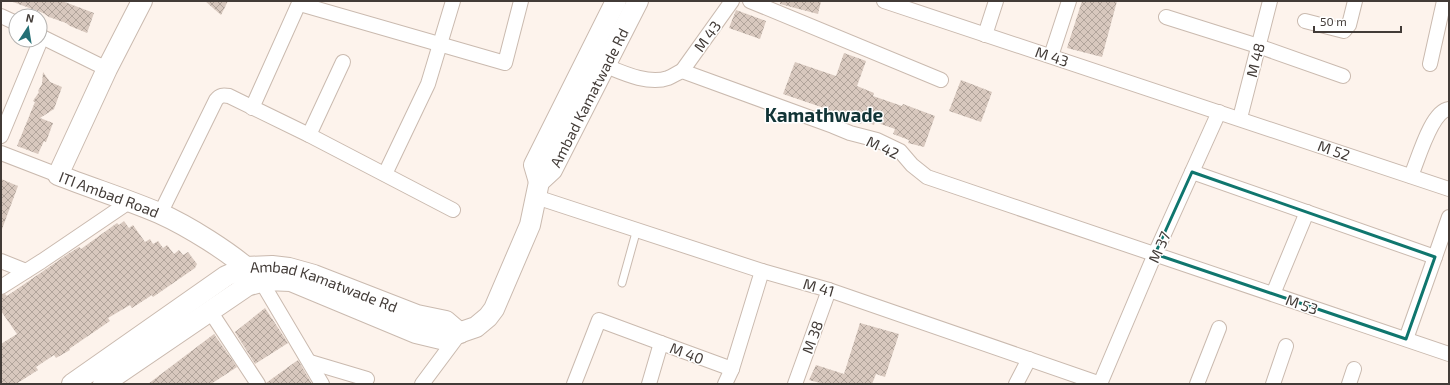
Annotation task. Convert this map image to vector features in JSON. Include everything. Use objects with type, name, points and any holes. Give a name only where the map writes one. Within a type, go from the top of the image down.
[{"type":"street","name":"ITI Ambad Road","points":[[142,1],[107,69],[58,175],[160,214],[201,236],[246,267],[261,281]]},
{"type":"street","points":[[385,174],[428,84],[453,1]]},
{"type":"street","points":[[252,108],[300,3],[505,63],[521,1]]},
{"type":"street","points":[[538,190],[534,165],[616,1]]},
{"type":"street","name":"Ambad Kamatwade Rd","points":[[72,384],[226,276],[246,267],[272,266],[289,268],[299,278],[416,333],[442,339],[476,327],[482,323],[494,309],[530,225],[538,190],[552,170],[638,1]]},
{"type":"street","name":"M 43","points":[[682,71],[732,1]]},
{"type":"street","points":[[750,1],[942,80]]},
{"type":"street","name":"M 43","points":[[884,1],[1219,112]]},
{"type":"street","points":[[985,34],[996,1]]},
{"type":"street","points":[[1051,56],[1069,1]]},
{"type":"street","name":"M 48","points":[[1240,118],[1270,1]]},
{"type":"street","points":[[1305,21],[1344,31],[1349,25],[1355,1]]},
{"type":"street","points":[[1430,64],[1444,1]]},
{"type":"street","points":[[1166,17],[1258,46],[1343,76]]},
{"type":"street","points":[[48,40],[107,69]]},
{"type":"street","points":[[1,136],[36,48]]},
{"type":"street","points":[[309,135],[343,62]]},
{"type":"street","points":[[606,66],[633,76],[652,80],[666,79],[682,71]]},
{"type":"street","name":"M 42","points":[[682,71],[850,133],[877,140],[900,151],[912,165],[927,177],[1155,254]]},
{"type":"street","points":[[160,214],[216,100],[219,96],[223,95],[229,96],[309,135],[453,210]]},
{"type":"street","points":[[1412,176],[1432,124],[1441,112],[1449,109]]},
{"type":"street","name":"M 52","points":[[1219,112],[1449,189]]},
{"type":"street","name":"M 37","points":[[1100,384],[1155,254],[1219,112]]},
{"type":"street","points":[[1,153],[58,175]]},
{"type":"street","points":[[1192,172],[1434,257]]},
{"type":"street","name":"M 41","points":[[538,190],[637,229],[762,271],[829,290],[1100,384]]},
{"type":"street","points":[[1,288],[129,202]]},
{"type":"street","points":[[1273,294],[1306,212]]},
{"type":"street","points":[[1406,339],[1449,217]]},
{"type":"street","name":"M 53","points":[[1155,254],[1449,354]]},
{"type":"street","points":[[1,262],[26,271]]},
{"type":"street","points":[[725,384],[732,369],[762,271]]},
{"type":"street","name":"Ambad Kamatwade Rd","points":[[116,380],[210,311],[248,286],[261,281],[291,281],[299,278]]},
{"type":"street","points":[[261,281],[322,384]]},
{"type":"street","name":"M 38","points":[[795,384],[829,290]]},
{"type":"street","points":[[210,311],[258,384]]},
{"type":"street","points":[[577,383],[599,320],[661,342]]},
{"type":"street","points":[[1197,384],[1219,328]]},
{"type":"street","points":[[422,384],[460,333]]},
{"type":"street","name":"M 40","points":[[649,384],[661,342],[732,369]]},
{"type":"street","points":[[1273,384],[1286,346]]},
{"type":"street","points":[[1016,384],[1029,359]]},
{"type":"street","points":[[310,362],[367,379]]},
{"type":"street","points":[[1349,384],[1354,369]]},
{"type":"lane","points":[[622,283],[637,229]]},
{"type":"highlighted area","points":[[1192,172],[1435,257],[1406,339],[1155,254]]},
{"type":"building","points":[[62,1],[94,13],[87,33],[49,17],[48,8],[29,8],[13,2]]},
{"type":"building","points":[[205,1],[228,1],[221,15]]},
{"type":"building","points":[[780,1],[821,1],[818,14],[780,4]]},
{"type":"building","points":[[1082,1],[1117,1],[1102,57],[1067,48]]},
{"type":"building","points":[[736,10],[766,21],[760,39],[729,28]]},
{"type":"building","points":[[844,53],[866,61],[857,86],[874,93],[873,96],[902,106],[903,104],[935,116],[924,147],[908,143],[909,140],[893,134],[895,129],[875,122],[874,125],[863,121],[861,124],[847,119],[847,117],[826,111],[827,109],[783,94],[795,62],[836,76]]},
{"type":"building","points":[[43,72],[50,82],[62,87],[54,109],[40,118],[53,123],[46,142],[44,141],[38,154],[17,146],[35,102],[33,101],[42,84]]},
{"type":"building","points":[[961,80],[992,92],[981,122],[949,111]]},
{"type":"building","points":[[1,179],[18,186],[2,229],[1,229]]},
{"type":"building","points":[[124,221],[129,228],[133,225],[145,242],[150,239],[153,244],[158,241],[163,248],[167,245],[174,254],[179,250],[183,255],[188,252],[197,264],[195,268],[153,297],[152,295],[132,308],[130,305],[108,318],[110,321],[69,349],[70,350],[56,358],[54,355],[36,367],[38,370],[16,384],[1,384],[1,344],[17,334],[1,311],[1,295],[5,294],[7,296],[68,254],[79,247],[81,249],[117,223],[119,225]]},
{"type":"building","points":[[265,308],[288,343],[255,364],[235,332]]},
{"type":"building","points":[[860,323],[899,334],[885,377],[876,374],[872,384],[824,384],[809,380],[816,365],[844,374]]},
{"type":"building","points":[[214,334],[237,367],[211,384],[148,384]]},
{"type":"building","points":[[298,360],[312,384],[266,384],[266,383]]},
{"type":"district","name":"Kamathwade","points":[[824,114]]}]
